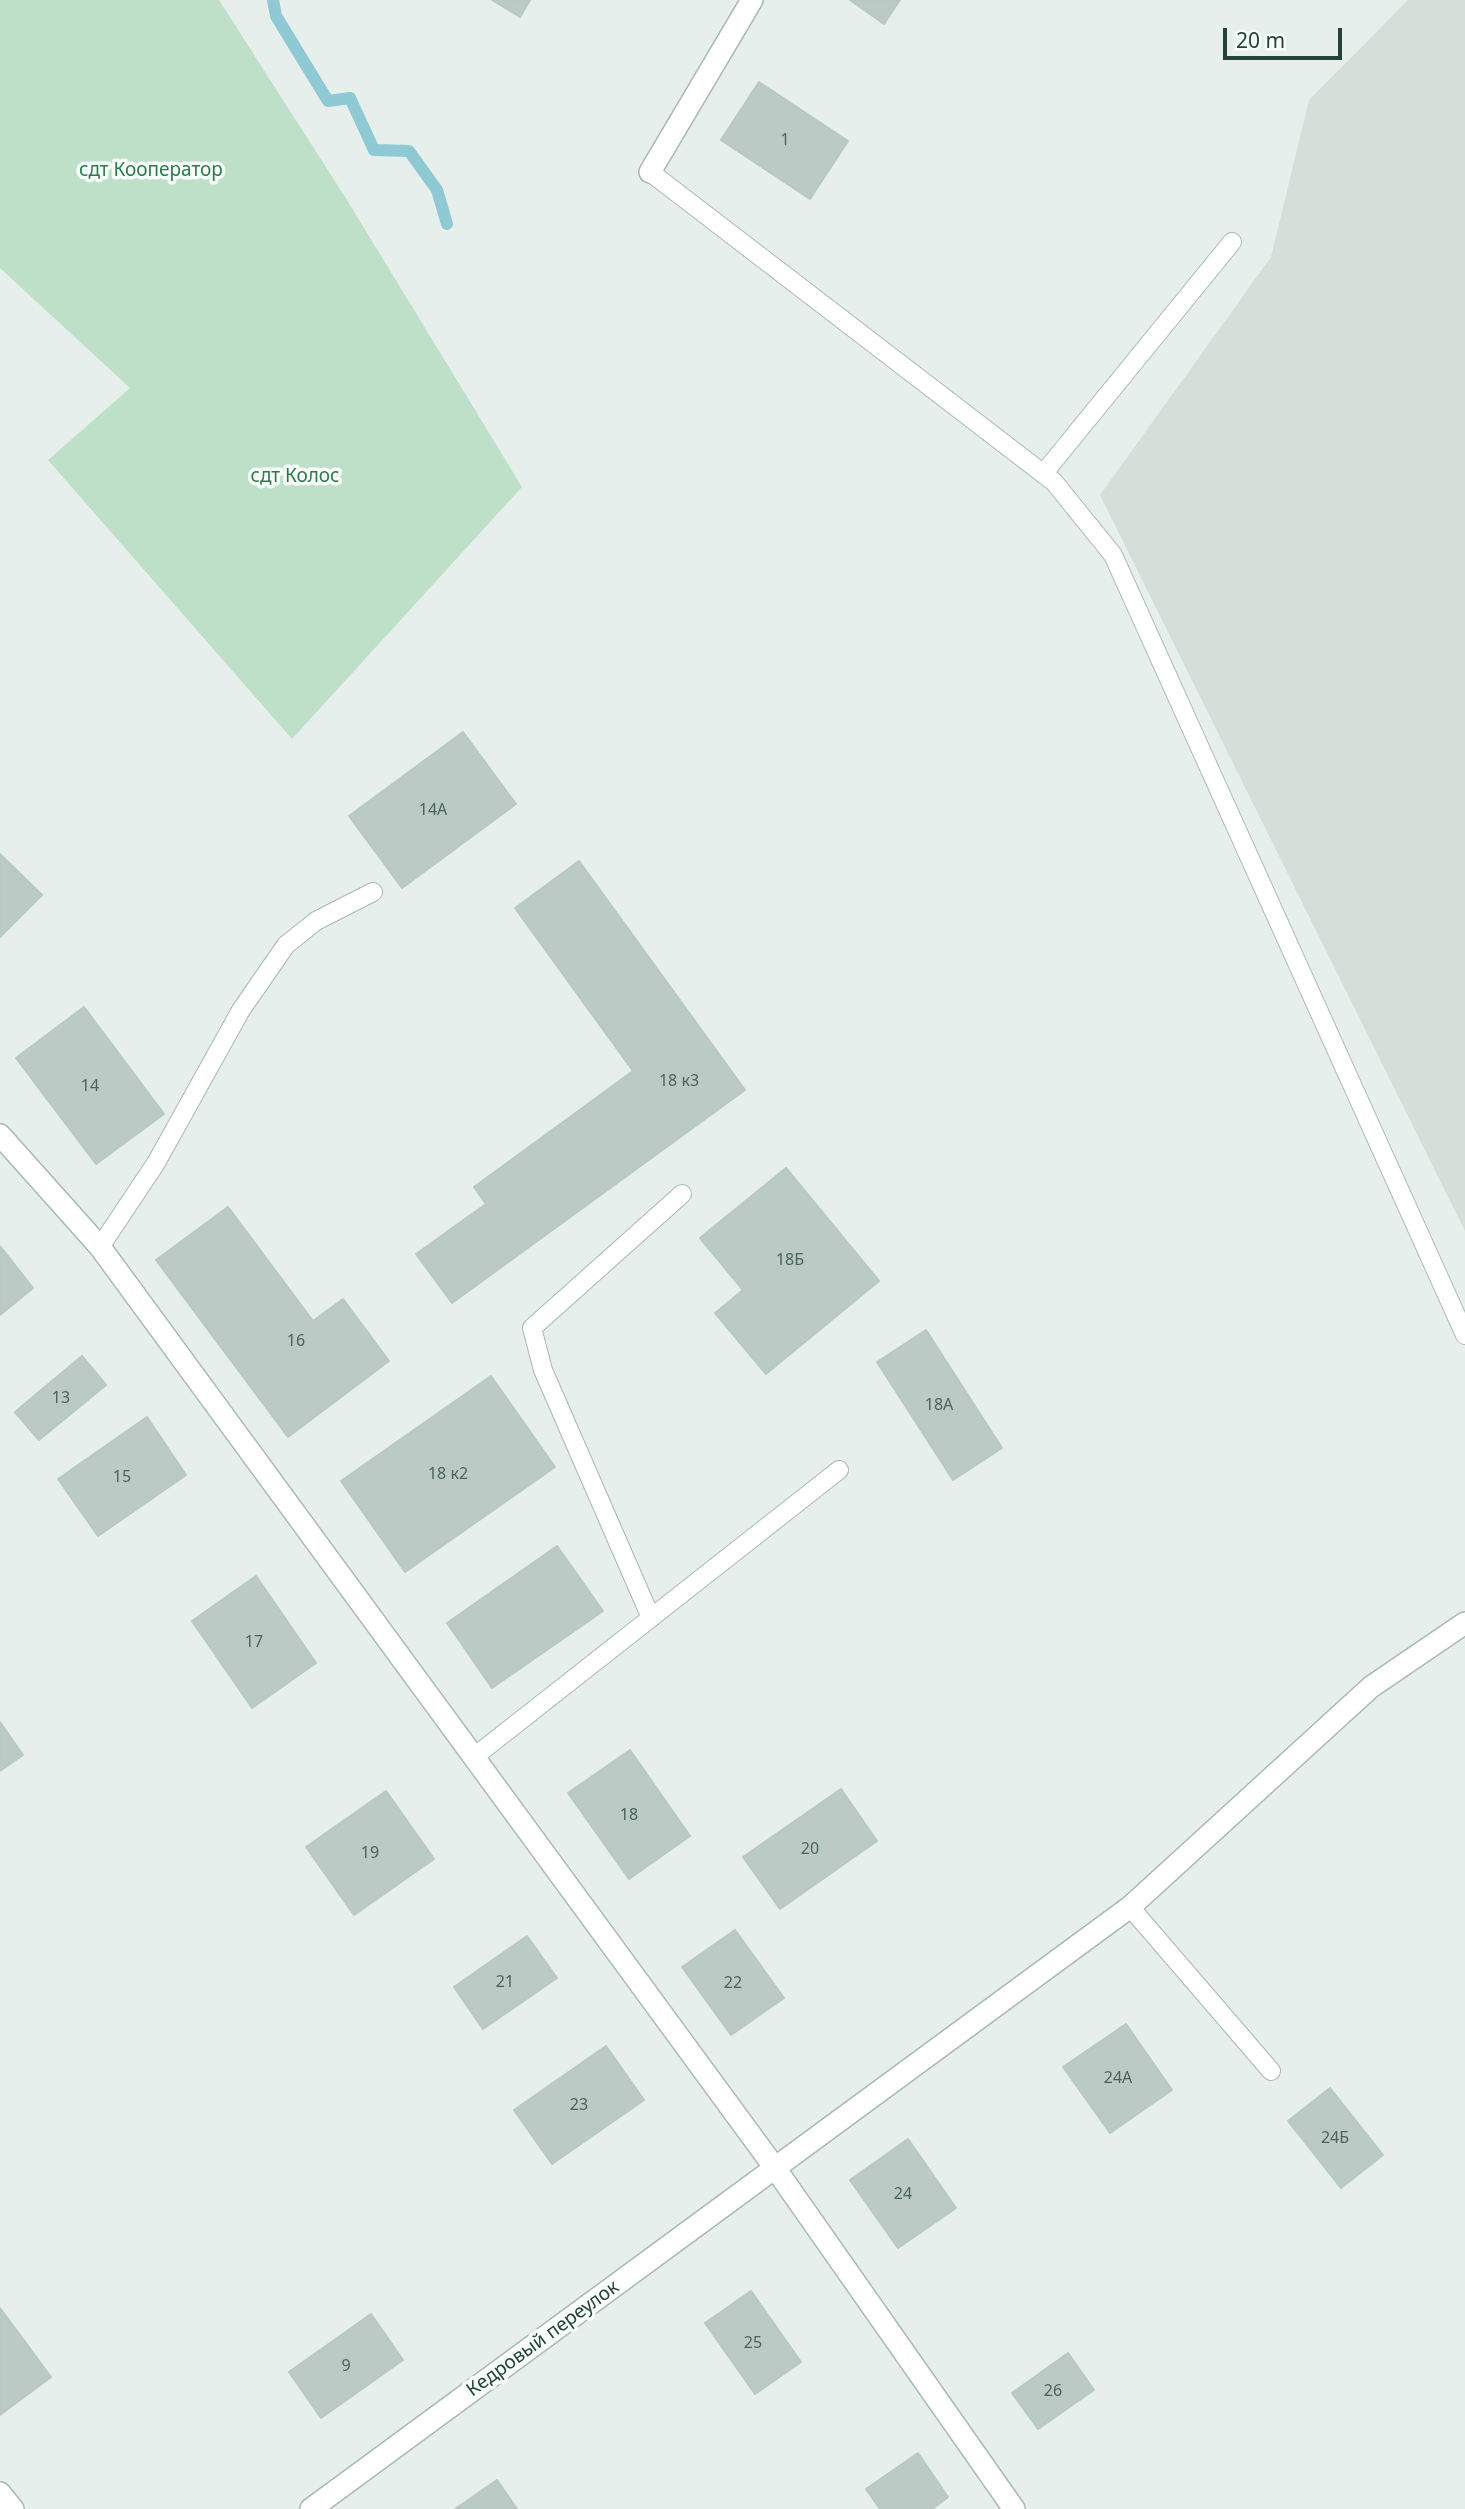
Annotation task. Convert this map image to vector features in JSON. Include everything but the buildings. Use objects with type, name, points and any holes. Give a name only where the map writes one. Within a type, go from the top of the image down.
[{"type":"street","points":[[650,172],[752,0]]},
{"type":"street","points":[[0,1135],[100,1247],[775,2168],[1014,2509]]},
{"type":"street","name":"Кедровый переулок","points":[[311,2509],[1130,1907],[1371,1687],[1465,1623]]},
{"type":"street","points":[[0,2493],[13,2509]]},
{"type":"lane","points":[[650,172],[1054,482],[1113,555],[1465,1335]]},
{"type":"lane","points":[[1043,474],[1232,242]]},
{"type":"lane","points":[[100,1247],[156,1163],[241,1010],[286,945],[316,921],[373,892]]},
{"type":"lane","points":[[651,1618],[543,1370],[532,1328],[682,1194]]},
{"type":"lane","points":[[474,1757],[839,1470]]},
{"type":"lane","points":[[1130,1907],[1271,2071]]},
{"type":"shaded area","points":[[1408,0],[1465,0],[1465,1231],[1100,495],[1271,257],[1309,100]]},
{"type":"green space","points":[[0,0],[219,0],[347,200],[522,487],[292,739],[48,460],[130,388],[0,268]]},
{"type":"waterway","points":[[273,0],[276,16],[328,101],[350,98],[374,150],[409,151],[437,190],[447,224]]},
{"type":"park label","name":"сдт Кооператор","points":[[151,171]]},
{"type":"park label","name":"сдт Колос","points":[[295,477]]}]
